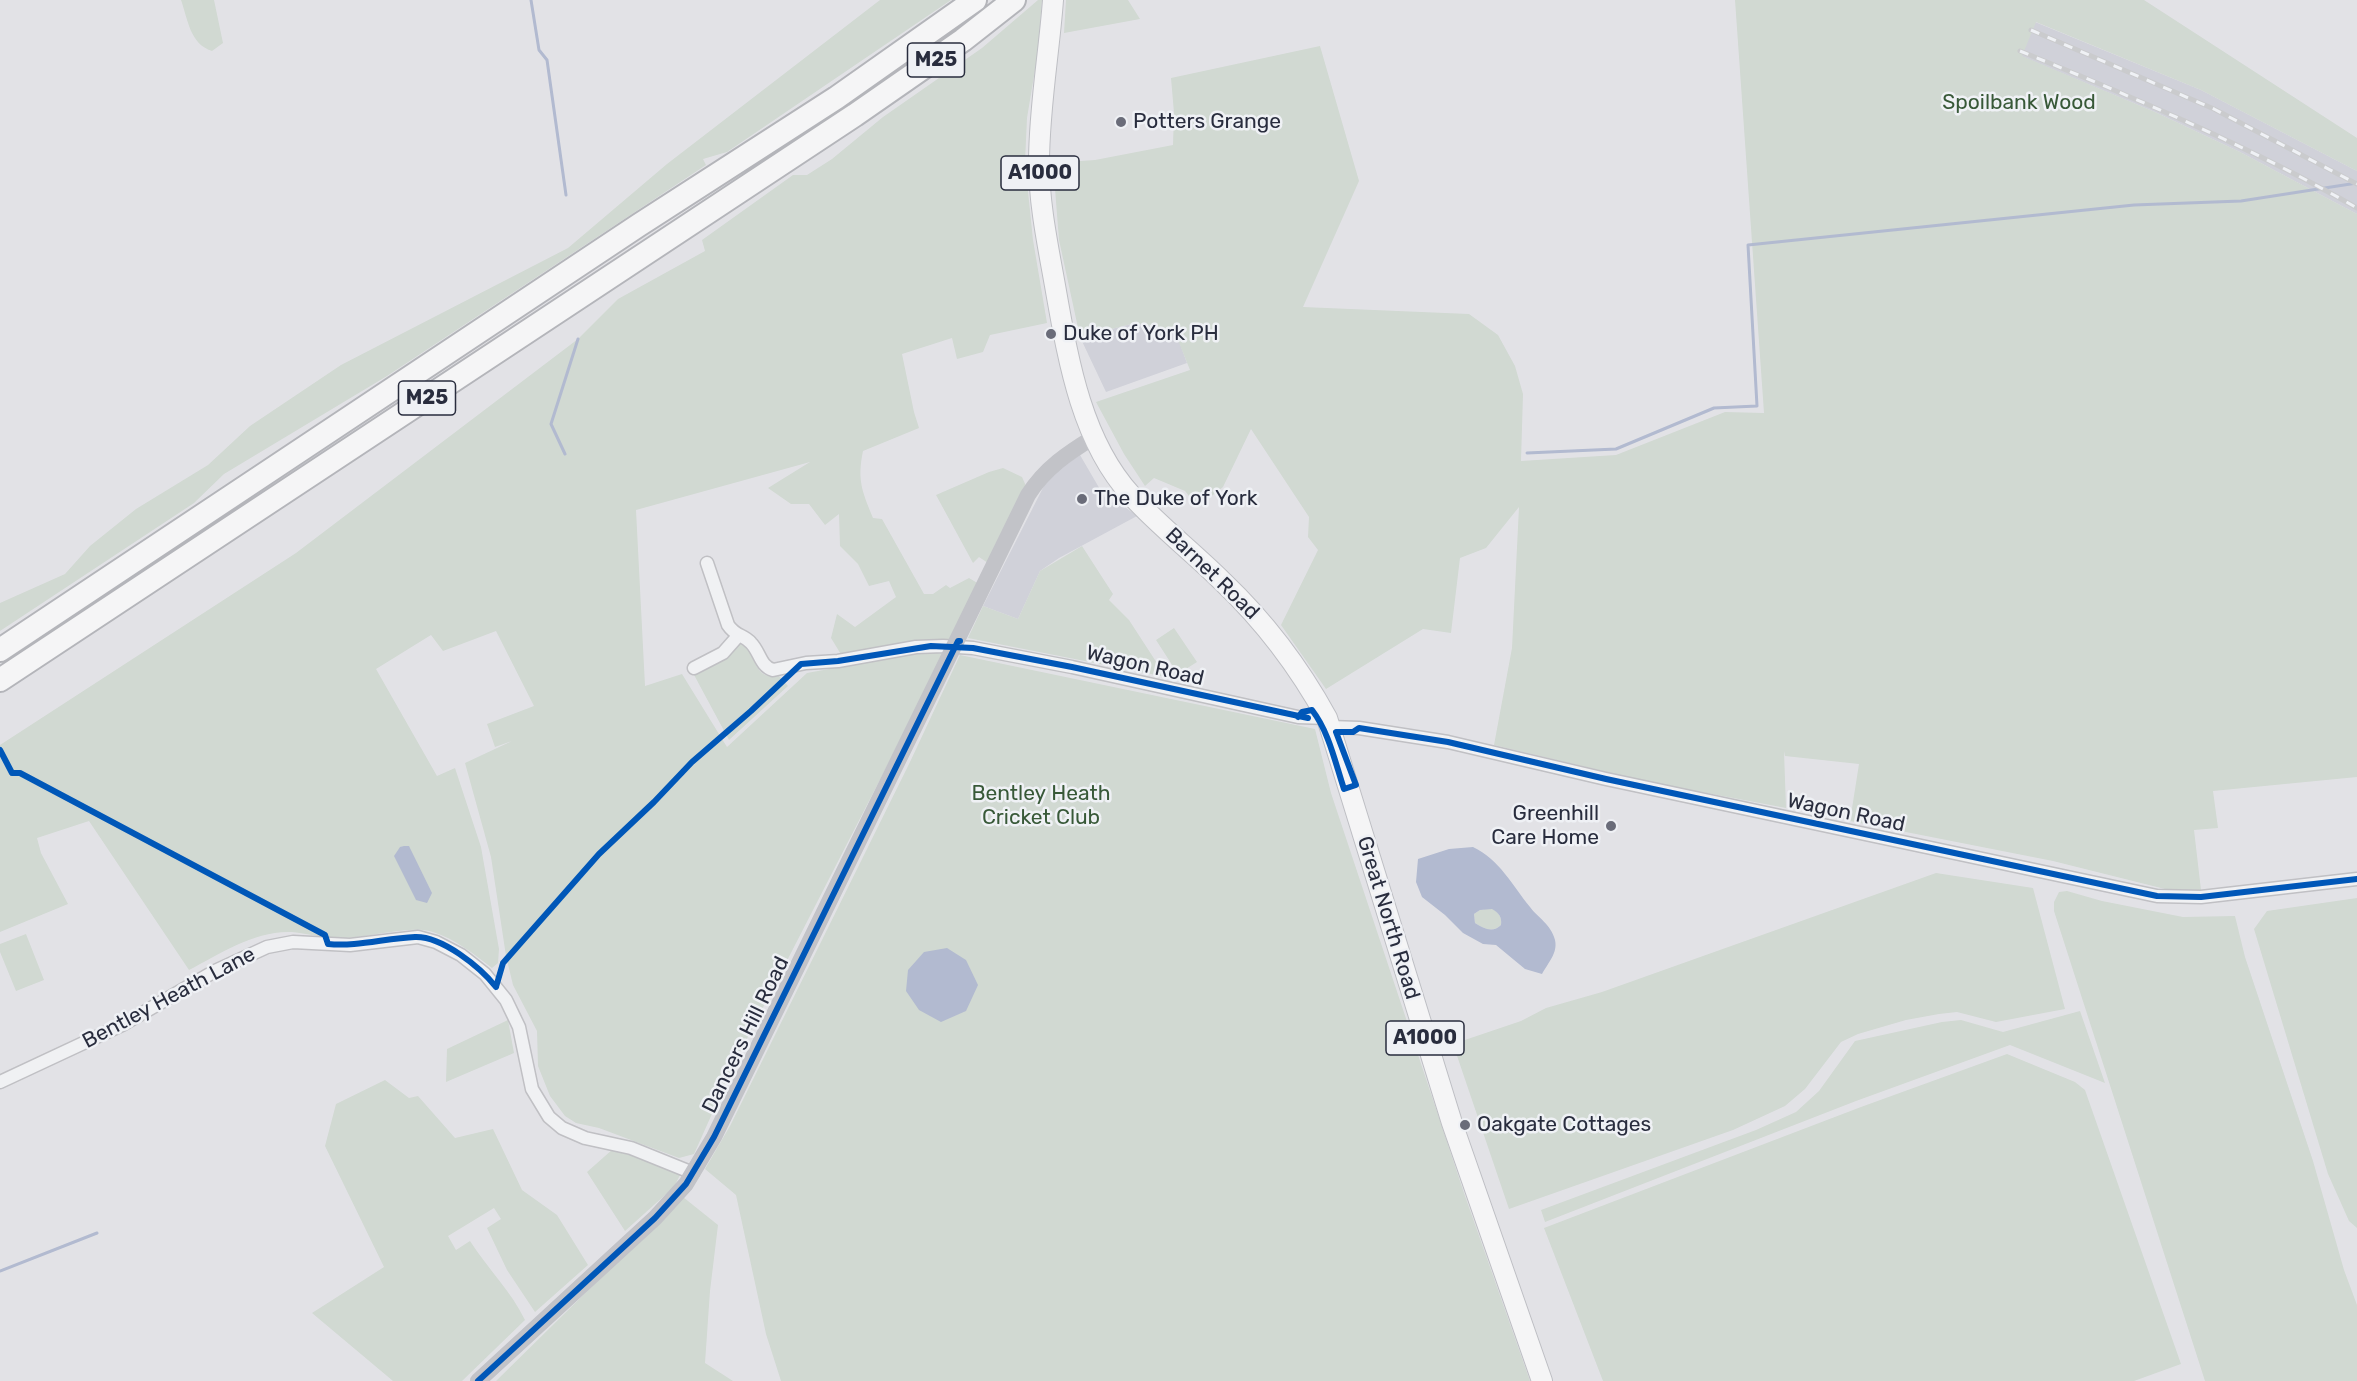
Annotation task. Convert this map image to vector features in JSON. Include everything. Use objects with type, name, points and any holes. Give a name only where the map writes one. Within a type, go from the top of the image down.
[{"type":"highway","name":"M25","points":[[0,650],[639,225],[836,98],[975,0]]},
{"type":"highway","name":"M25","points":[[0,680],[855,115],[954,47],[1014,0]]},
{"type":"main road","name":"Barnet Road","points":[[1053,0],[1040,142],[1042,211],[1066,345],[1094,437],[1106,460],[1131,495],[1249,608],[1281,646],[1314,694]]},
{"type":"main road","name":"Great North Road","points":[[1314,694],[1329,723],[1372,870],[1452,1123],[1542,1381]]},
{"type":"street","name":"Dancers Hill Road","points":[[478,1381],[655,1218],[678,1195],[693,1173],[719,1126],[1036,482],[1054,464],[1094,437]]},
{"type":"street","points":[[694,668],[723,653],[738,636],[728,625],[708,563]]},
{"type":"street","name":"Wagon Road","points":[[738,636],[751,643],[768,669],[778,670],[801,664],[838,661],[916,647],[973,648],[1072,667],[1298,717],[1448,742],[1594,777],[2157,896],[2201,897],[2357,879]]},
{"type":"street","name":"Bentley Heath Lane","points":[[0,1082],[122,1025],[215,971],[267,947],[293,942],[350,945],[418,937],[436,942],[461,955],[485,974],[506,1000],[519,1027],[532,1089],[549,1117],[562,1128],[585,1138],[631,1148],[693,1173]]},
{"type":"shaded area","points":[[2035,22],[2201,90],[2357,171],[2357,214],[2240,152],[2155,112],[2021,56]]},
{"type":"shaded area","points":[[1135,323],[1175,330],[1187,363],[1106,392],[1080,337]]},
{"type":"shaded area","points":[[1080,455],[1108,503],[1118,502],[1137,516],[1059,558],[1040,571],[1018,619],[983,606],[1049,476]]},
{"type":"green space","points":[[181,0],[214,0],[223,43],[212,51],[199,43],[191,30]]},
{"type":"green space","points":[[880,0],[951,0],[727,152],[703,159],[706,165],[387,376],[224,474],[194,503],[0,631],[0,603],[65,574],[90,546],[136,509],[208,465],[250,426],[341,365],[568,248],[667,164]]},
{"type":"green space","points":[[1038,0],[1042,0],[1038,52],[1027,118],[1025,162],[1033,240],[1047,323],[990,335],[983,352],[957,359],[952,338],[902,354],[919,428],[863,451],[861,461],[862,485],[873,518],[882,519],[924,594],[933,594],[946,585],[950,588],[969,578],[979,584],[952,640],[939,639],[842,656],[831,638],[837,614],[855,627],[896,597],[889,581],[869,586],[858,564],[840,546],[839,514],[825,525],[809,504],[791,504],[768,488],[810,462],[636,510],[645,686],[682,674],[727,747],[807,673],[929,651],[944,655],[737,1058],[694,1154],[679,1158],[599,1128],[576,1123],[565,1116],[550,1096],[538,1066],[537,1031],[513,985],[506,956],[491,857],[465,763],[512,741],[495,747],[487,724],[534,706],[496,631],[443,651],[431,635],[376,669],[437,776],[455,768],[481,847],[499,949],[498,963],[492,968],[449,939],[433,932],[414,930],[346,938],[278,932],[238,944],[189,970],[89,821],[37,838],[41,853],[68,904],[0,932],[0,745],[296,553],[578,339],[618,299],[705,251],[702,240],[793,175],[807,175],[832,159],[883,117],[982,48]]},
{"type":"green space","points":[[1066,0],[1128,0],[1140,19],[1064,33]]},
{"type":"green space","name":"Spoilbank Wood","points":[[1735,0],[2144,0],[2357,138],[2357,171],[2201,90],[2036,22],[2022,56],[2155,112],[2240,152],[2357,214],[2357,777],[2213,791],[2218,828],[2194,830],[2201,890],[2177,892],[2053,861],[1850,821],[1859,764],[1785,756],[1784,751],[1786,808],[1649,782],[1494,745],[1512,648],[1519,507],[1486,548],[1460,558],[1451,633],[1423,629],[1326,689],[1281,625],[1318,550],[1308,537],[1309,517],[1251,429],[1223,487],[1198,507],[1185,491],[1154,478],[1145,486],[1124,454],[1096,402],[1190,370],[1174,330],[1135,323],[1080,337],[1059,240],[1053,163],[1095,160],[1173,145],[1174,113],[1171,78],[1320,46],[1359,181],[1303,307],[1469,314],[1498,335],[1515,366],[1523,394],[1521,461],[1616,455],[1725,412],[1764,413]]},
{"type":"green space","points":[[1003,468],[1022,477],[1026,486],[988,563],[979,557],[973,563],[936,495]]},
{"type":"green space","points":[[1082,546],[1113,594],[1109,600],[1129,620],[1166,677],[968,638],[983,606],[1018,619],[1040,571]]},
{"type":"green space","points":[[1174,628],[1197,662],[1178,674],[1156,640]]},
{"type":"green space","points":[[739,644],[747,645],[761,672],[768,676],[779,676],[788,686],[729,740],[693,673],[727,654]]},
{"type":"green space","name":"Bentley Heath Cricket Club","points":[[960,655],[1315,729],[1331,793],[1464,1193],[1530,1381],[781,1381],[766,1334],[736,1195],[705,1169],[730,1126],[910,762]]},
{"type":"green space","points":[[1936,873],[2033,888],[2065,1009],[1996,1022],[1957,1012],[1939,1014],[1906,1020],[1858,1034],[1841,1042],[1805,1089],[1785,1106],[1733,1130],[1509,1209],[1453,1044],[1521,1021],[1546,1008],[1602,992]]},
{"type":"green space","points":[[2067,891],[2102,901],[2183,917],[2235,916],[2245,957],[2313,1161],[2344,1270],[2357,1305],[2357,1381],[2205,1381],[2054,911],[2054,902],[2059,892]]},
{"type":"green space","points":[[2357,898],[2357,1228],[2349,1221],[2328,1174],[2254,929],[2267,911]]},
{"type":"green space","points":[[1492,908],[1500,915],[1501,925],[1488,929],[1475,923],[1474,914],[1480,910]]},
{"type":"green space","points":[[26,934],[44,980],[16,991],[0,952],[0,944]]},
{"type":"green space","points":[[2080,1011],[2105,1083],[2010,1045],[1856,1101],[1545,1222],[1541,1210],[1756,1130],[1796,1112],[1819,1091],[1855,1041],[1961,1020],[2003,1032]]},
{"type":"green space","points":[[508,1020],[514,1053],[446,1082],[447,1049]]},
{"type":"green space","points":[[2007,1054],[2075,1082],[2085,1090],[2181,1364],[2134,1381],[1603,1381],[1544,1228]]},
{"type":"green space","points":[[385,1080],[409,1098],[418,1096],[455,1138],[493,1129],[522,1190],[557,1215],[588,1265],[535,1312],[507,1270],[487,1228],[501,1219],[494,1208],[448,1236],[456,1250],[470,1241],[513,1299],[525,1320],[462,1381],[393,1381],[312,1313],[384,1267],[325,1146],[336,1104]]},
{"type":"green space","points":[[613,1149],[657,1162],[680,1175],[674,1187],[625,1231],[587,1172]]},
{"type":"green space","points":[[683,1197],[718,1225],[705,1363],[733,1381],[496,1381]]},
{"type":"water","points":[[409,846],[432,893],[427,903],[416,900],[394,856],[400,847]]},
{"type":"water","points":[[1473,847],[1490,858],[1547,925],[1556,945],[1552,958],[1542,974],[1525,969],[1496,945],[1483,944],[1463,933],[1422,897],[1416,882],[1418,859],[1449,849]],"holes":[[[1492,909],[1501,920],[1501,925],[1495,929],[1488,929],[1475,923],[1474,914],[1480,910]]]},
{"type":"water","points":[[947,948],[966,960],[978,985],[966,1011],[941,1022],[919,1010],[906,991],[908,970],[924,952]]},
{"type":"waterway","points":[[531,0],[539,50],[547,60],[566,195]]},
{"type":"waterway","points":[[1527,453],[1616,449],[1714,408],[1757,406],[1748,245],[2134,205],[2241,201],[2357,183]]},
{"type":"waterway","points":[[565,454],[551,424],[578,339]]},
{"type":"waterway","points":[[0,1271],[97,1233]]},
{"type":"railway","points":[[2031,30],[2214,109],[2357,184]]},
{"type":"railway","points":[[2020,51],[2233,143],[2357,208]]},
{"type":"cycle path","points":[[478,1381],[655,1218],[686,1184],[714,1137],[960,641]]},
{"type":"cycle path","points":[[496,987],[503,963],[599,854],[692,762],[801,664],[838,661],[931,646],[973,648],[1308,718]]},
{"type":"cycle path","points":[[1298,717],[1302,712],[1312,710],[1318,719],[1331,748],[1344,789],[1356,785],[1336,732],[1353,732],[1359,728],[1448,742],[1606,779],[2157,896],[2201,897],[2357,879]]},
{"type":"cycle path","points":[[0,750],[12,773],[20,773],[325,935],[328,944],[426,938],[460,954],[496,987]]},
{"type":"place","name":"Potters Grange","points":[[1121,122]]},
{"type":"place","name":"Duke of York PH","points":[[1051,334]]},
{"type":"place","name":"The Duke of York","points":[[1082,499]]},
{"type":"place","name":"Greenhill Care Home","points":[[1611,826]]},
{"type":"place","name":"Oakgate Cottages","points":[[1465,1125]]}]
